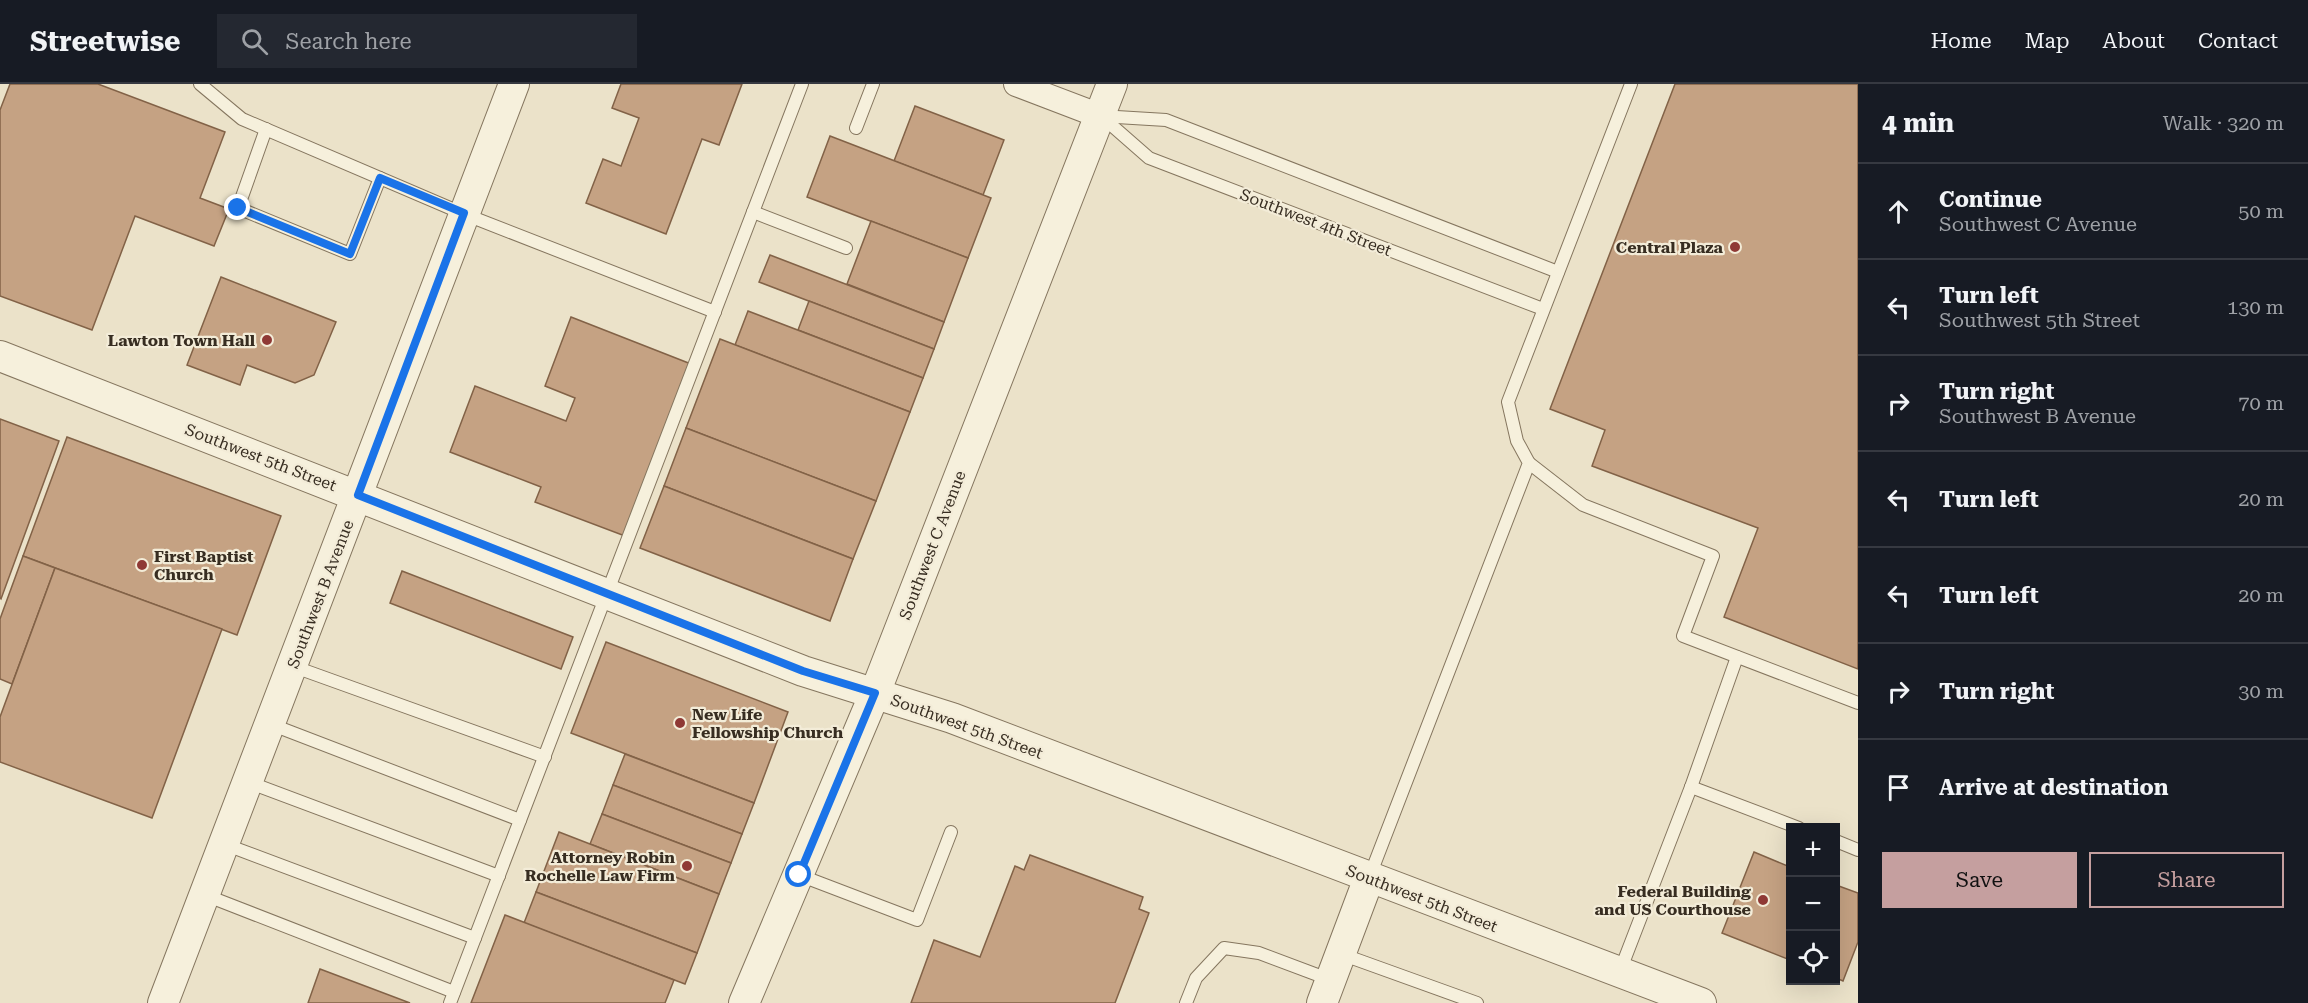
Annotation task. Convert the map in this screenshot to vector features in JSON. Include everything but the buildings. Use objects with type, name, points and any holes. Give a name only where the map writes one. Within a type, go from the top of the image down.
[{"type":"street","name":"Southwest B Avenue","points":[[163,1003],[514,84]]},
{"type":"street","name":"Southwest 4th Street","points":[[1016,84],[1100,116]]},
{"type":"street","name":"Southwest C Avenue","points":[[744,1003],[875,693],[1112,84]]},
{"type":"street","name":"Southwest 5th Street","points":[[0,356],[803,671],[952,718],[1701,1003]]},
{"type":"street","points":[[1331,979],[1369,878]]},
{"type":"lane","points":[[200,84],[242,119],[464,213],[715,312]]},
{"type":"lane","points":[[205,895],[452,998],[802,84]]},
{"type":"lane","points":[[856,128],[873,84]]},
{"type":"lane","points":[[1631,84],[1508,402],[1517,441],[1529,463],[1583,505],[1713,556],[1683,636],[1858,704]]},
{"type":"lane","name":"Southwest 4th Street","points":[[1100,116],[1166,120],[1558,272]]},
{"type":"lane","name":"Southwest 4th Street","points":[[1100,116],[1149,158],[1544,309]]},
{"type":"lane","points":[[266,129],[238,208],[350,254],[380,178]]},
{"type":"lane","points":[[753,212],[846,248]]},
{"type":"lane","points":[[1369,878],[1529,463]]},
{"type":"lane","points":[[1620,972],[1691,787],[1737,657]]},
{"type":"lane","points":[[292,666],[545,757]]},
{"type":"lane","points":[[270,724],[520,820]]},
{"type":"lane","points":[[248,782],[499,876]]},
{"type":"lane","points":[[1691,787],[1786,823]]},
{"type":"lane","points":[[799,875],[917,920],[951,832]]},
{"type":"lane","points":[[1840,843],[1858,850]]},
{"type":"lane","points":[[224,844],[475,938]]},
{"type":"lane","points":[[1186,1003],[1196,978],[1224,948],[1259,953],[1331,979],[1477,1003]]},
{"type":"place","name":"Central Plaza","points":[[1735,247]]},
{"type":"place","name":"Lawton Town Hall","points":[[267,340]]},
{"type":"place","name":"First Baptist Church","points":[[142,565]]},
{"type":"place","name":"New Life Fellowship Church","points":[[680,723]]},
{"type":"place","name":"Attorney Robin Rochelle Law Firm","points":[[687,866]]},
{"type":"place","name":"Federal Building and US Courthouse","points":[[1763,900]]},
{"type":"route","points":[[238,208],[350,254],[380,178],[464,213],[358,495],[803,671],[875,693],[799,875]]}]
